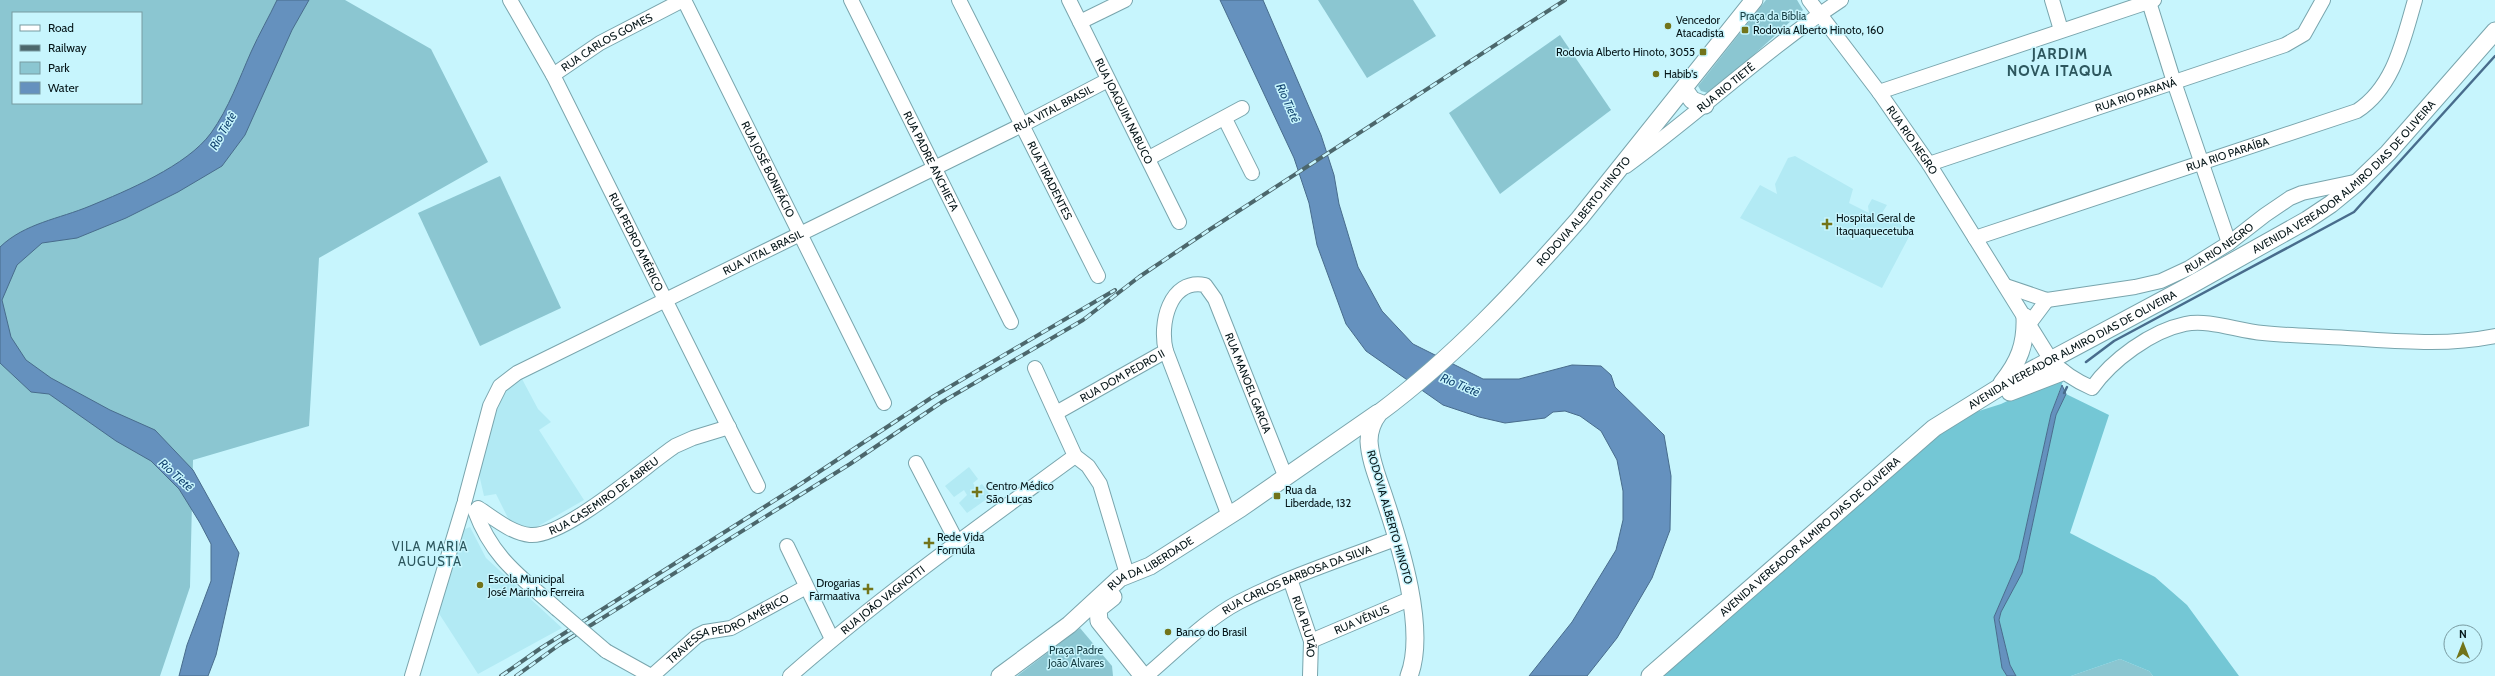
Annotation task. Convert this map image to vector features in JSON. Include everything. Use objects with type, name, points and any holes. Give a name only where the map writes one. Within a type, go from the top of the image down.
[{"type":"main road","name":"RODOVIA ALBERTO HINOTO","points":[[1407,675],[1415,638],[1412,598],[1398,538],[1372,461],[1370,430],[1379,413],[1456,347],[1530,275],[1579,220],[1612,176],[1684,89],[1754,0]]},
{"type":"main road","name":"AVENIDA VEREADOR ALMIRO DIAS DE OLIVEIRA","points":[[1650,676],[1915,442],[1958,412],[2000,387],[2056,366],[2307,220],[2359,181],[2399,140],[2495,31]]},
{"type":"main road","points":[[1684,89],[1692,100],[1705,105]]},
{"type":"main road","points":[[2000,387],[2015,368],[2021,354],[2027,320]]},
{"type":"main road","points":[[1958,412],[2056,366]]},
{"type":"main road","name":"RODOVIA ALBERTO HINOTO","points":[[1370,430],[1381,419],[1395,400]]},
{"type":"main road","name":"RUA DA LIBERDADE","points":[[1310,462],[1322,451],[1379,413]]},
{"type":"main road","name":"RUA DA LIBERDADE","points":[[1000,676],[1068,625],[1111,586],[1127,574],[1150,566],[1310,462],[1370,430]]},
{"type":"main road","points":[[1346,442],[1360,445],[1372,461]]},
{"type":"main road","points":[[1143,676],[1099,621],[1098,609],[1107,601],[1130,586],[1150,566]]},
{"type":"main road","points":[[1107,601],[1110,595],[1124,584],[1127,574]]},
{"type":"main road","points":[[1068,625],[1084,618],[1099,621]]},
{"type":"street","name":"RUA PEDRO AMÉRICO","points":[[510,0],[553,75],[758,486]]},
{"type":"street","name":"RUA CARLOS GOMES","points":[[553,75],[600,43],[684,0]]},
{"type":"street","name":"RUA JOSÉ BONIFÁCIO","points":[[684,0],[884,403]]},
{"type":"street","name":"RUA PADRE ANCHIETA","points":[[851,0],[935,166],[1011,322]]},
{"type":"street","name":"RUA TIRADENTES","points":[[959,0],[1098,276]]},
{"type":"street","name":"RUA JOAQUIM NABUCO","points":[[1069,0],[1108,80],[1149,158],[1179,222]]},
{"type":"street","points":[[1080,22],[1125,0]]},
{"type":"street","name":"RUA RIO NEGRO","points":[[1809,0],[1879,92],[1928,164],[2056,366]]},
{"type":"street","name":"RUA RIO TIETÊ","points":[[1612,176],[1705,105],[1819,14],[1841,0]]},
{"type":"street","points":[[2052,0],[2061,30]]},
{"type":"street","name":"RUA RIO PARANÁ","points":[[1928,164],[2296,40],[2311,25],[2323,0]]},
{"type":"street","name":"RUA RIO PARAÍBA","points":[[1975,238],[2356,112],[2369,103],[2391,71],[2414,0]]},
{"type":"street","points":[[1879,92],[2061,30],[2152,1],[2174,82],[2230,243]]},
{"type":"street","name":"RUA VITAL BRASIL","points":[[412,676],[455,530],[471,506],[472,471],[490,406],[500,386],[517,373],[666,301],[800,232],[1022,125],[1108,80]]},
{"type":"street","points":[[1149,158],[1225,119],[1242,108]]},
{"type":"street","points":[[1225,119],[1252,173]]},
{"type":"street","name":"RUA RIO NEGRO","points":[[2006,286],[2047,300],[2135,287],[2161,281],[2190,268],[2230,243],[2265,215],[2290,198],[2302,193],[2359,181]]},
{"type":"street","name":"RUA DOM PEDRO II","points":[[1056,413],[1166,351],[1162,328],[1164,314],[1169,304],[1176,295],[1194,284],[1205,284],[1210,288]]},
{"type":"street","name":"RUA MANOEL GARCIA","points":[[1210,288],[1286,478]]},
{"type":"street","points":[[2027,320],[2047,300]]},
{"type":"street","points":[[2056,366],[2092,388],[2109,366],[2131,349],[2176,326],[2194,323],[2265,333],[2420,343],[2447,343],[2495,336]]},
{"type":"street","points":[[1166,351],[1229,516]]},
{"type":"street","points":[[1035,368],[1075,456],[1088,466],[1100,484],[1127,574]]},
{"type":"street","name":"RUA CASEMIRO DE ABREU","points":[[471,506],[514,531],[530,535],[548,532],[568,522],[675,446],[693,438],[729,427]]},
{"type":"street","name":"RUA JOÃO VAGNOTTI","points":[[790,676],[832,640],[957,542],[1075,456]]},
{"type":"street","points":[[916,463],[957,542]]},
{"type":"street","points":[[471,506],[488,542],[497,554],[606,651],[651,676]]},
{"type":"street","name":"RUA CARLOS BARBOSA DA SILVA","points":[[1146,676],[1224,611],[1290,579],[1398,538]]},
{"type":"street","points":[[787,546],[832,640]]},
{"type":"street","name":"RUA PLUTÃO","points":[[1290,579],[1311,641],[1310,676]]},
{"type":"street","name":"TRAVESSA PEDRO AMÉRICO","points":[[651,676],[697,636],[705,632],[731,628],[806,586]]},
{"type":"street","name":"RUA VÊNUS","points":[[1311,641],[1412,598]]},
{"type":"shaded area","name":"Hospital Geral de Itaquaquecetuba","points":[[1795,156],[1853,189],[1849,203],[1869,213],[1868,206],[1872,199],[1887,205],[1882,213],[1912,231],[1882,288],[1740,218],[1760,185],[1777,194],[1775,184],[1788,158]]},
{"type":"shaded area","points":[[522,379],[538,409],[551,422],[539,430],[584,500],[535,528],[511,524],[496,494],[484,496],[479,474],[491,425],[505,391]]},
{"type":"shaded area","points":[[2052,380],[2063,381],[2051,414],[2019,559],[1994,617],[2002,668],[2007,676],[1660,676],[1880,482],[1960,417],[2001,404]]},
{"type":"shaded area","points":[[2066,394],[2109,415],[2070,533],[2155,577],[2187,605],[2239,676],[2153,676],[2149,671],[2120,659],[2071,676],[2016,676],[2010,665],[1999,621],[2001,612],[2022,573],[2056,415]]},
{"type":"shaded area","name":"Centro Médico São Lucas","points":[[969,467],[978,479],[973,483],[976,488],[982,484],[991,496],[967,513],[959,503],[967,495],[964,490],[954,497],[945,486]]},
{"type":"shaded area","name":"Escola Municipal José Marinho Ferreira","points":[[470,527],[486,558],[562,628],[478,674],[438,612],[460,531]]},
{"type":"green space","points":[[0,0],[345,0],[431,49],[488,162],[319,258],[309,426],[193,460],[190,587],[160,676],[0,676]]},
{"type":"green space","points":[[1318,0],[1413,0],[1436,36],[1367,78]]},
{"type":"green space","name":"Praça da Bíblia","points":[[1766,0],[1797,0],[1803,10],[1727,79],[1708,93],[1701,91],[1698,86]]},
{"type":"green space","points":[[1560,35],[1611,110],[1500,194],[1449,113]]},
{"type":"green space","points":[[500,176],[561,308],[480,346],[418,213]]},
{"type":"green space","name":"Praça Padre João Alvares","points":[[1080,628],[1112,666],[1113,676],[1017,676]]},
{"type":"green space","points":[[2120,659],[2149,671],[2153,676],[2071,676]]},
{"type":"water","name":"Rio Tietê","points":[[277,0],[309,0],[292,30],[245,135],[222,166],[178,192],[126,218],[77,238],[42,243],[17,265],[2,300],[11,337],[26,360],[51,378],[110,410],[155,430],[193,470],[239,553],[216,655],[208,676],[179,676],[187,645],[211,581],[211,544],[179,489],[151,461],[116,441],[49,394],[31,392],[0,363],[0,247],[20,232],[31,227],[78,211],[138,185],[172,167],[200,145],[211,133],[223,114],[254,45]]},
{"type":"water","name":"Rio Tietê","points":[[1220,0],[1263,0],[1321,135],[1334,175],[1339,204],[1358,267],[1382,311],[1413,344],[1483,379],[1519,379],[1572,365],[1601,366],[1611,375],[1615,387],[1664,435],[1671,476],[1670,530],[1652,578],[1617,638],[1587,676],[1529,676],[1572,622],[1616,550],[1623,520],[1623,491],[1617,460],[1601,431],[1580,416],[1565,411],[1553,412],[1545,418],[1505,423],[1479,417],[1443,405],[1366,351],[1346,324],[1317,245],[1309,203],[1294,158]]},
{"type":"water","points":[[2062,385],[2066,394],[2056,415],[2022,573],[2001,612],[1999,620],[2010,665],[2016,676],[2007,676],[2002,668],[1994,617],[2019,559],[2051,414]]},
{"type":"waterway","points":[[2086,362],[2114,341],[2354,212],[2495,56]]},
{"type":"waterway","points":[[2064,393],[2067,387]]},
{"type":"railway","points":[[516,676],[559,645],[850,464],[942,402],[1083,320],[1139,277],[1209,230],[1565,0]]},
{"type":"railway","points":[[501,676],[541,648],[799,485],[934,396],[1115,290]]},
{"type":"place","name":"Vencedor Atacadista","points":[[1668,26]]},
{"type":"place","name":"Rodovia Alberto Hinoto, 160","points":[[1745,30]]},
{"type":"place","name":"Rodovia Alberto Hinoto, 3055","points":[[1703,52]]},
{"type":"place","name":"Habib's","points":[[1656,74]]},
{"type":"place","name":"Hospital Geral de Itaquaquecetuba","points":[[1827,224]]},
{"type":"place","name":"Centro Médico São Lucas","points":[[977,492]]},
{"type":"place","name":"Rua da Liberdade, 132","points":[[1277,496]]},
{"type":"place","name":"Rede Vida Formula","points":[[929,543]]},
{"type":"place","name":"Escola Municipal José Marinho Ferreira","points":[[480,585]]},
{"type":"place","name":"Drogarias Farmaativa","points":[[868,589]]},
{"type":"place","name":"Banco do Brasil","points":[[1168,632]]},
{"type":"district","name":"JARDIM NOVA ITAQUA","points":[[2060,62]]},
{"type":"district","name":"VILA MARIA AUGUSTA","points":[[430,554]]}]
